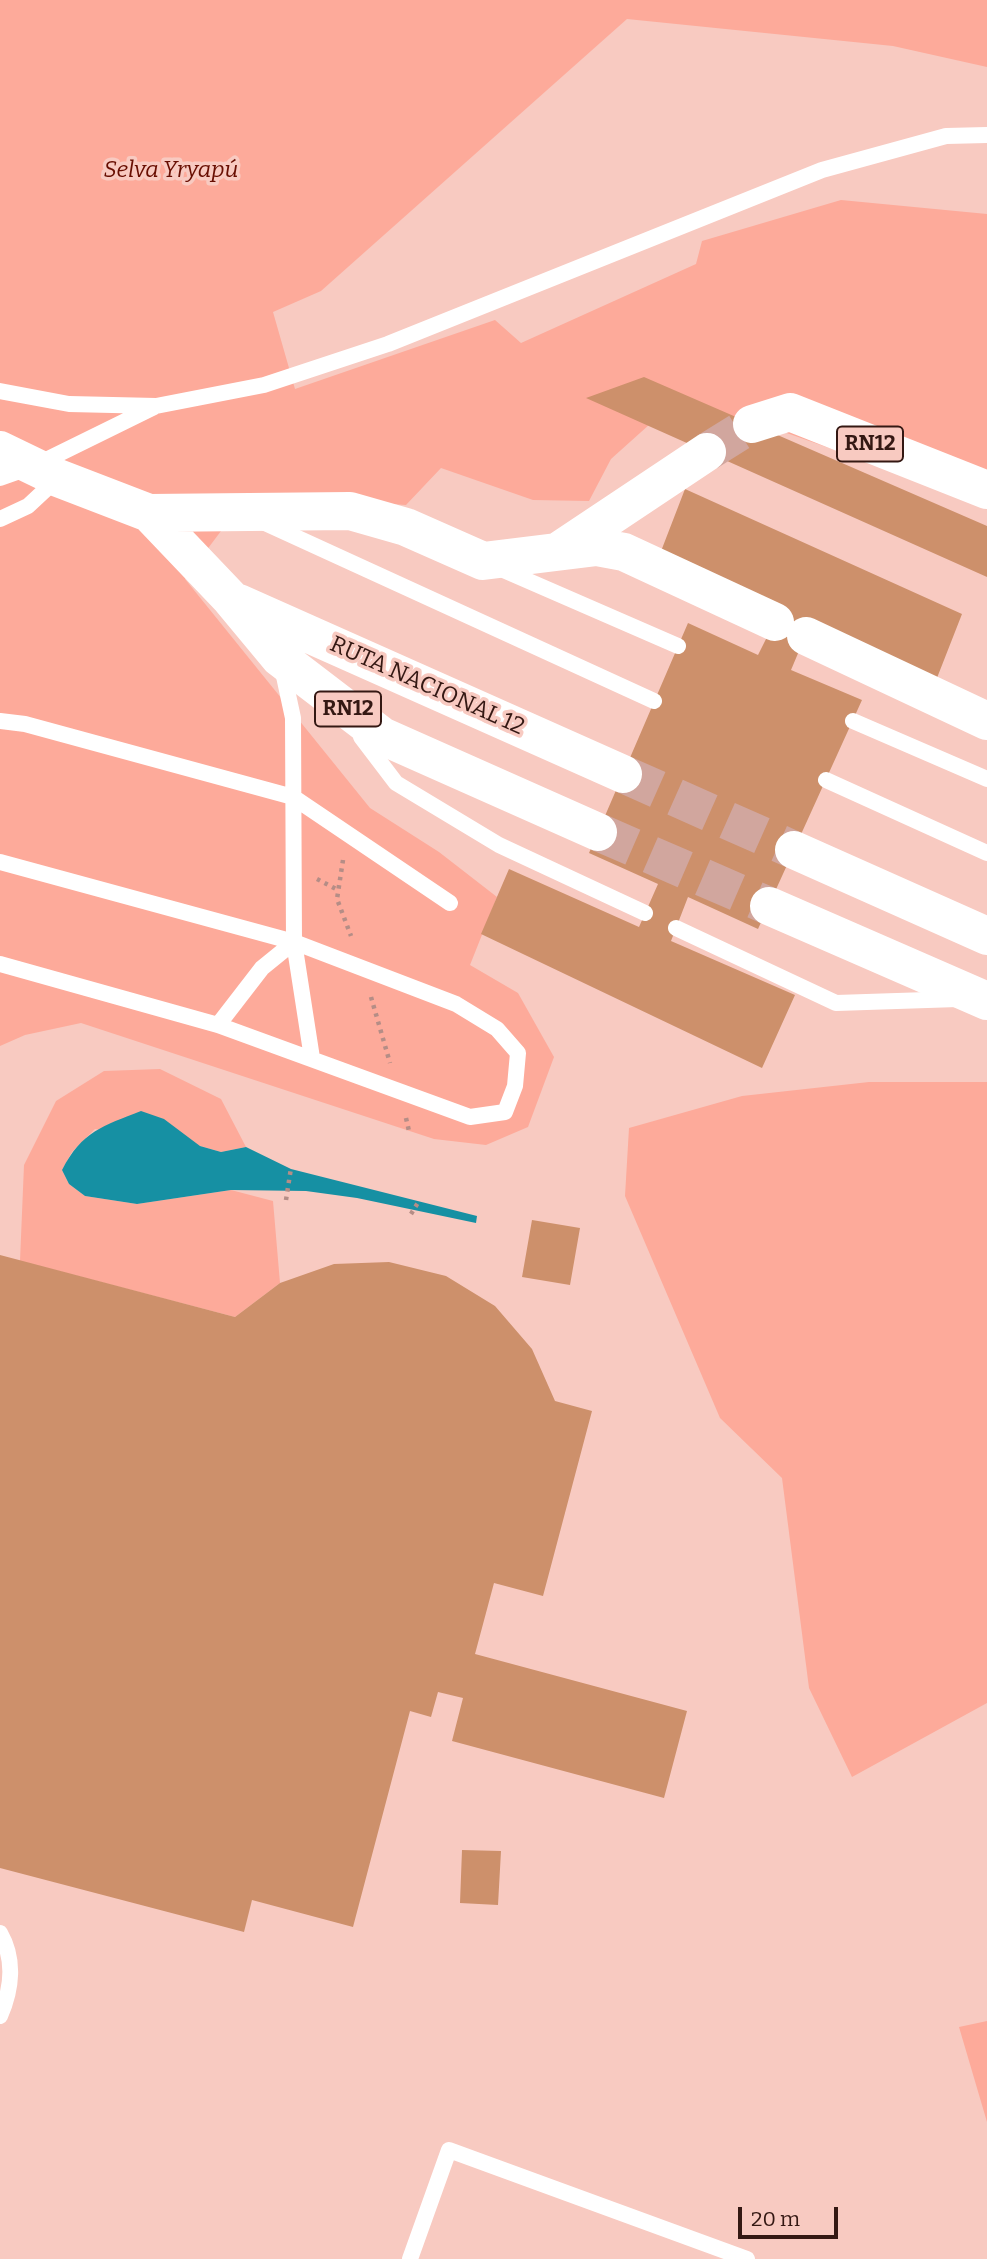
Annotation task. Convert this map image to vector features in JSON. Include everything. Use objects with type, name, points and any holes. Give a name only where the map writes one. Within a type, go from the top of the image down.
[{"type":"highway","name":"RN12","points":[[752,424],[790,412],[987,490]]},
{"type":"highway","points":[[559,551],[707,452]]},
{"type":"highway","name":"RUTA NACIONAL 12","points":[[23,468],[149,513],[350,511],[406,527],[483,561]]},
{"type":"highway","name":"RUTA NACIONAL 12","points":[[149,513],[230,599],[280,658],[382,736],[598,832]]},
{"type":"highway","points":[[483,561],[597,547],[624,552],[987,721]]},
{"type":"highway","name":"RUTA NACIONAL 12","points":[[230,599],[623,774]]},
{"type":"highway","points":[[794,850],[987,936]]},
{"type":"highway","points":[[769,906],[985,1000]]},
{"type":"lane","points":[[0,391],[69,404],[156,406],[264,385],[388,344],[822,170],[946,136],[987,135]]},
{"type":"lane","points":[[0,519],[29,506],[23,468],[156,406]]},
{"type":"lane","points":[[238,511],[654,701]]},
{"type":"lane","points":[[483,561],[678,646]]},
{"type":"lane","points":[[280,658],[293,718],[294,942],[312,1058]]},
{"type":"lane","points":[[325,691],[396,783],[499,845],[645,913]]},
{"type":"lane","points":[[0,721],[25,724],[293,797],[450,903]]},
{"type":"lane","points":[[853,721],[987,779]]},
{"type":"lane","points":[[826,779],[987,853]]},
{"type":"lane","points":[[0,862],[294,942],[456,1004],[498,1029],[518,1053],[514,1086],[505,1112],[470,1117],[218,1025],[0,964]]},
{"type":"lane","points":[[676,928],[836,1003],[985,1000]]},
{"type":"lane","points":[[218,1025],[262,968],[294,942]]},
{"type":"lane","points":[[0,1933],[8,1947],[11,1982],[0,2016]]},
{"type":"lane","points":[[410,2259],[449,2150],[747,2259]]},
{"type":"path","points":[[286,1200],[291,1168]]},
{"type":"path","points":[[411,1213],[419,1201]]},
{"type":"green space","name":"Selva Yryapú","points":[[0,0],[987,0],[987,67],[893,46],[627,19],[321,291],[273,312],[295,389],[495,320],[521,343],[696,264],[702,241],[841,200],[987,214],[987,504],[784,432],[650,424],[611,459],[589,501],[533,500],[441,468],[406,505],[248,495],[185,579],[370,808],[439,852],[497,897],[470,965],[518,993],[554,1057],[528,1127],[486,1145],[434,1139],[81,1023],[25,1035],[0,1046]]},
{"type":"green space","points":[[160,1069],[221,1099],[246,1147],[221,1152],[200,1146],[95,1129],[72,1152],[62,1170],[69,1184],[85,1196],[137,1204],[231,1190],[273,1201],[280,1283],[235,1317],[20,1261],[24,1165],[56,1101],[104,1071]]},
{"type":"green space","points":[[869,1082],[987,1082],[987,1703],[852,1777],[809,1688],[782,1478],[720,1418],[625,1196],[629,1128],[742,1096]]},
{"type":"green space","points":[[987,2021],[987,2122],[959,2027]]},
{"type":"water","points":[[141,1111],[164,1119],[200,1146],[221,1152],[246,1147],[291,1169],[477,1216],[476,1223],[357,1198],[306,1191],[231,1190],[137,1204],[85,1196],[69,1184],[62,1170],[77,1146],[105,1126]]},
{"type":"building","points":[[644,377],[987,526],[987,577],[586,398]]},
{"type":"building","points":[[685,489],[962,614],[935,683],[807,632],[791,670],[862,700],[758,929],[688,897],[671,941],[795,995],[762,1068],[481,934],[509,869],[639,927],[658,884],[589,853],[688,623],[758,655],[779,613],[658,559]]},
{"type":"building","points":[[532,1220],[580,1228],[570,1285],[522,1277]]},
{"type":"building","points":[[0,1255],[235,1317],[280,1283],[334,1264],[389,1262],[446,1276],[495,1306],[532,1349],[555,1401],[592,1411],[543,1596],[494,1583],[475,1654],[687,1711],[664,1798],[452,1741],[463,1698],[438,1692],[431,1717],[410,1711],[353,1927],[252,1900],[244,1932],[0,1868]]},
{"type":"building","points":[[462,1850],[501,1851],[498,1905],[460,1903]]},
{"type":"tunnel","points":[[707,452],[752,424]]},
{"type":"tunnel","points":[[623,774],[794,850]]},
{"type":"tunnel","points":[[598,832],[769,906]]}]
